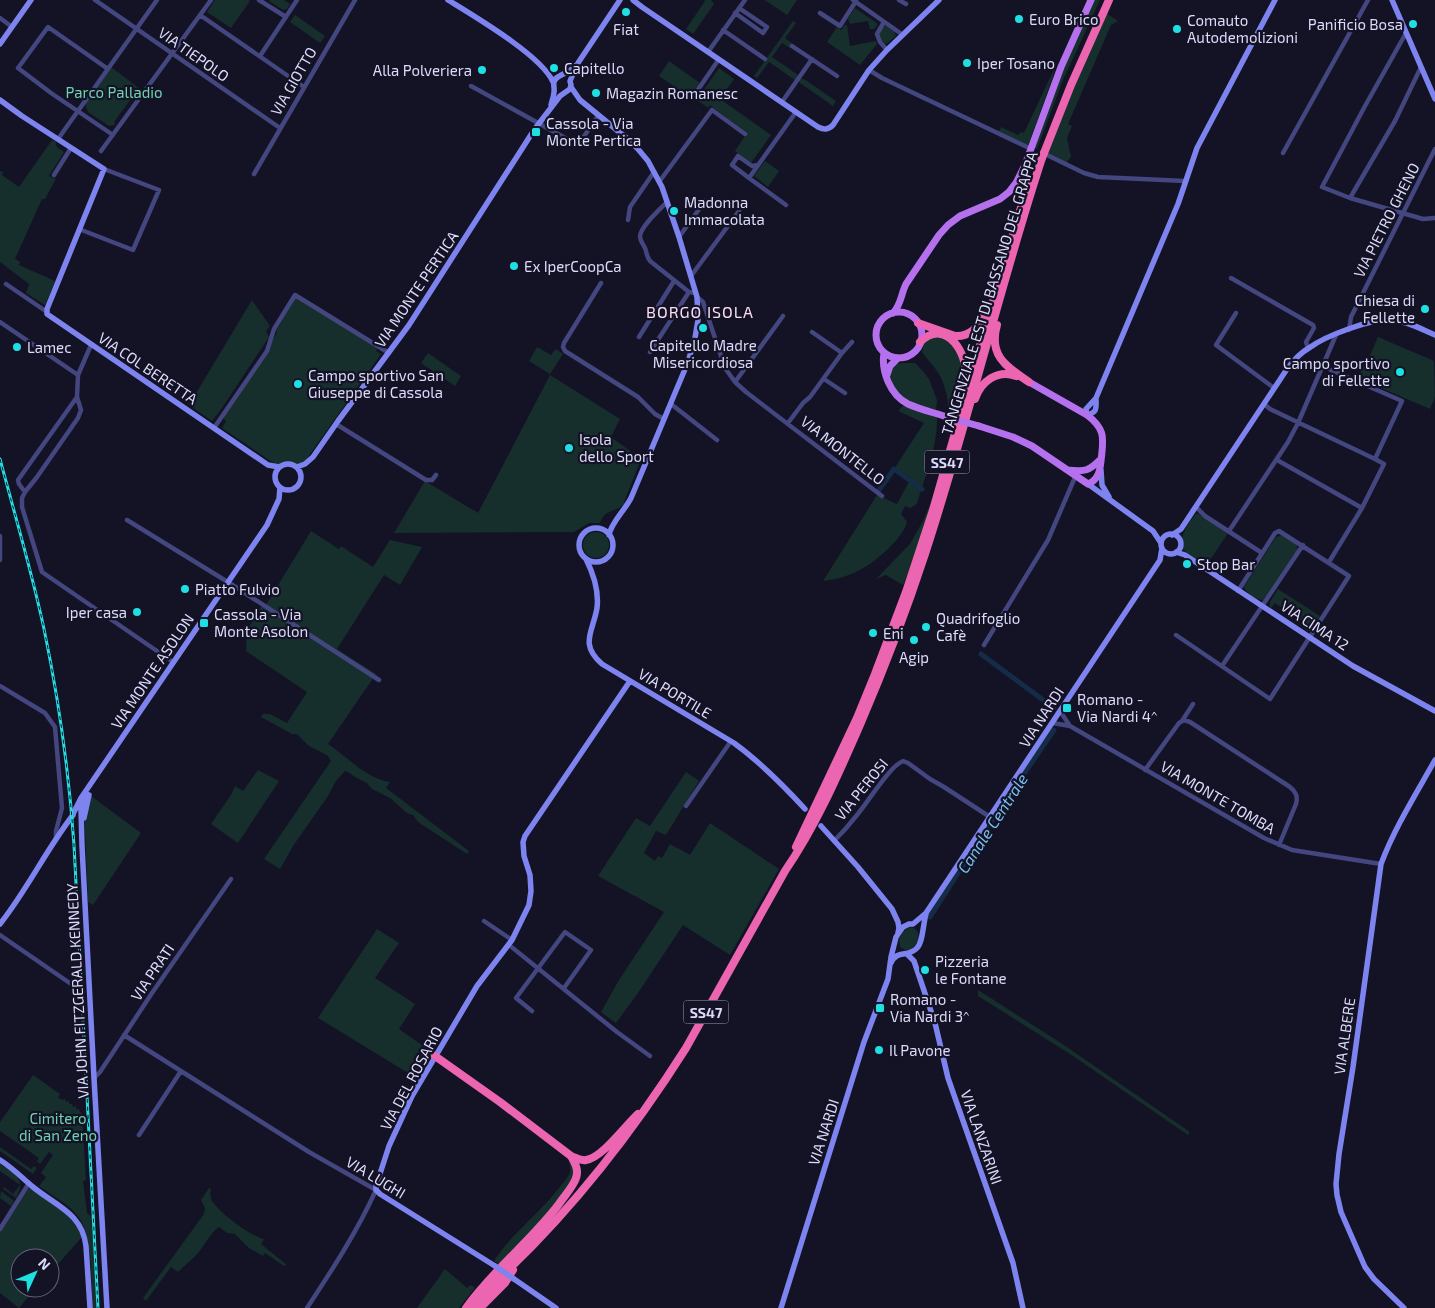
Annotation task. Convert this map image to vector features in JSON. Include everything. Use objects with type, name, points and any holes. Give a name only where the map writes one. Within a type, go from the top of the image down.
[{"type":"highway","name":"TANGENZIALE EST DI BASSANO DEL GRAPPA","points":[[785,872],[801,848],[842,764],[870,702],[905,613],[943,498],[1042,155],[1066,84],[1105,0]]},
{"type":"highway","name":"TANGENZIALE EST DI BASSANO DEL GRAPPA","points":[[468,1308],[556,1222],[590,1184],[630,1131],[686,1048],[785,872],[837,762],[875,674],[909,583],[939,489],[1017,218],[1070,85],[1109,0]]},
{"type":"highway","points":[[918,323],[955,336],[973,331],[980,324],[988,309],[1003,255],[1017,218]]},
{"type":"highway","points":[[1016,242],[1015,262],[995,332],[994,342],[998,356],[1008,368],[1029,382]]},
{"type":"highway","name":"SS47","points":[[920,342],[930,335],[948,337],[963,354],[966,366],[967,377],[953,420],[940,473],[939,489]]},
{"type":"highway","name":"SS47","points":[[943,498],[953,479],[978,391],[988,379],[996,375],[1008,374],[1029,382]]},
{"type":"highway","points":[[435,1056],[579,1160],[586,1160],[601,1152],[650,1102]]},
{"type":"highway","points":[[468,1308],[479,1291],[553,1212],[573,1186],[577,1176],[577,1168],[571,1156]]},
{"type":"highway","points":[[480,1308],[505,1284],[520,1258]]},
{"type":"main road","points":[[893,313],[898,307],[908,281],[946,226],[957,218],[1000,198],[1016,183],[1060,67],[1091,0]]},
{"type":"main road","points":[[901,299],[908,315]]},
{"type":"main road","points":[[901,312],[918,323],[921,332],[920,342],[917,349],[910,355],[898,358],[888,356],[879,347],[876,340],[877,326],[887,316],[901,312]]},
{"type":"main road","points":[[884,353],[883,359],[887,382],[893,391],[908,404],[953,420],[1013,437],[1032,446],[1088,484]]},
{"type":"main road","points":[[886,378],[890,366],[898,358]]},
{"type":"main road","points":[[1029,382],[1088,415],[1096,422],[1101,431],[1104,446],[1101,470],[1094,481],[1088,484]]},
{"type":"main road","points":[[1068,470],[1087,470],[1101,459]]},
{"type":"main road","points":[[1088,484],[1101,459]]},
{"type":"street","points":[[0,44],[31,0]]},
{"type":"street","name":"VIA TIEPOLO","points":[[94,0],[280,128]]},
{"type":"street","points":[[58,140],[157,0]]},
{"type":"street","points":[[101,151],[211,0]]},
{"type":"street","points":[[259,0],[286,17]]},
{"type":"street","points":[[260,56],[297,0]]},
{"type":"street","name":"VIA GIOTTO","points":[[254,174],[355,0]]},
{"type":"street","points":[[448,0],[508,40],[545,68],[561,76],[566,76],[580,100]]},
{"type":"street","points":[[634,0],[818,128],[825,130],[830,128],[868,70],[939,0]]},
{"type":"street","points":[[638,0],[649,12]]},
{"type":"street","points":[[708,52],[745,0]]},
{"type":"street","points":[[899,0],[906,4]]},
{"type":"street","points":[[1088,415],[1086,409],[1096,398],[1178,204],[1202,139],[1275,0]]},
{"type":"street","points":[[1282,152],[1368,0]]},
{"type":"street","points":[[1392,0],[1435,99]]},
{"type":"street","points":[[820,13],[840,26],[855,1],[903,35]]},
{"type":"street","points":[[554,86],[556,78],[571,70],[578,63],[617,2]]},
{"type":"street","points":[[735,13],[763,33],[767,27],[739,8]]},
{"type":"street","points":[[200,15],[304,87]]},
{"type":"street","points":[[0,18],[12,27]]},
{"type":"street","points":[[884,22],[877,34],[880,42],[887,50]]},
{"type":"street","points":[[108,69],[48,27],[18,68],[113,135]]},
{"type":"street","points":[[724,30],[765,58]]},
{"type":"street","points":[[1406,32],[1364,106],[1322,187],[1350,198],[1422,219],[1435,218]]},
{"type":"street","points":[[792,46],[837,76]]},
{"type":"street","points":[[782,102],[812,59]]},
{"type":"street","points":[[693,97],[719,60]]},
{"type":"street","points":[[564,93],[571,84],[578,63]]},
{"type":"street","points":[[1350,198],[1395,121],[1421,66]]},
{"type":"street","points":[[545,68],[554,86],[580,100],[638,149],[654,172],[679,237],[696,295],[698,316],[696,338],[671,404],[631,498],[612,526],[609,535],[612,549],[606,558],[599,561],[586,559],[580,550],[580,540],[585,532],[600,529],[616,520]]},
{"type":"street","points":[[868,70],[1027,147]]},
{"type":"street","points":[[471,86],[578,145],[598,116]]},
{"type":"street","name":"VIA MONTE PERTICA","points":[[551,107],[554,86]]},
{"type":"street","name":"VIA MONTE PERTICA","points":[[297,467],[305,464],[313,457],[417,315],[539,122],[564,93]]},
{"type":"street","points":[[0,100],[104,169],[159,190],[133,250],[79,229]]},
{"type":"street","points":[[659,182],[712,110],[745,134]]},
{"type":"street","points":[[750,178],[796,112]]},
{"type":"street","points":[[54,175],[72,148]]},
{"type":"street","name":"VIA PIETRO GHENO","points":[[1349,330],[1351,317],[1435,149]]},
{"type":"street","points":[[1042,155],[1098,177],[1185,182]]},
{"type":"street","points":[[758,164],[752,166],[738,156],[732,165],[786,205]]},
{"type":"street","points":[[46,312],[104,169]]},
{"type":"street","points":[[628,220],[630,207],[654,172]]},
{"type":"street","points":[[679,237],[705,201]]},
{"type":"street","points":[[667,202],[642,229],[640,235],[646,249],[646,256],[674,281],[696,295]]},
{"type":"street","points":[[691,276],[739,211]]},
{"type":"street","points":[[1230,278],[1313,325],[1314,328],[1306,342],[1308,348]]},
{"type":"street","points":[[638,336],[674,281]]},
{"type":"street","name":"VIA COL BERETTA","points":[[6,284],[49,316],[268,465],[279,467]]},
{"type":"street","points":[[601,284],[563,347],[566,351],[638,397],[655,414],[664,419]]},
{"type":"street","points":[[650,352],[689,292]]},
{"type":"street","points":[[214,428],[267,351],[274,329],[295,295],[389,353]]},
{"type":"street","name":"VIA MONTELLO","points":[[696,295],[703,302],[725,368],[735,382],[882,496]]},
{"type":"street","points":[[698,316],[702,312],[707,314]]},
{"type":"street","points":[[1236,313],[1216,345],[1274,388]]},
{"type":"street","points":[[698,316],[710,321]]},
{"type":"street","points":[[735,382],[783,316]]},
{"type":"street","points":[[1160,560],[1163,538],[1180,529],[1274,388],[1291,364],[1308,348],[1336,334],[1377,321],[1390,319],[1404,322],[1435,335]]},
{"type":"street","points":[[0,322],[78,375]]},
{"type":"street","points":[[812,332],[842,353]]},
{"type":"street","points":[[1229,531],[1298,423],[1336,334]]},
{"type":"street","name":"VIA MONTELLO","points":[[788,423],[852,342]]},
{"type":"street","points":[[92,345],[78,375],[77,396],[81,410],[78,418],[25,492],[22,498],[22,507],[42,572],[173,662]]},
{"type":"street","points":[[1322,366],[1402,401],[1375,459]]},
{"type":"street","points":[[824,379],[845,393]]},
{"type":"street","points":[[25,492],[18,480],[77,396]]},
{"type":"street","points":[[671,404],[717,440]]},
{"type":"street","points":[[1264,404],[1270,409],[1384,464],[1362,508],[1329,562]]},
{"type":"street","points":[[336,424],[426,480],[432,480],[436,475]]},
{"type":"street","points":[[1276,460],[1362,508]]},
{"type":"street","points":[[292,464],[297,467],[301,474],[301,479],[297,486],[288,490],[280,487],[275,480],[275,474],[279,467],[292,464]]},
{"type":"street","name":"VIA MONTE PERTICA","points":[[301,474],[305,464]]},
{"type":"street","points":[[268,465],[275,474]]},
{"type":"street","points":[[1101,470],[1102,485],[1112,501]]},
{"type":"street","points":[[984,645],[1048,540],[1076,475]]},
{"type":"street","points":[[1088,484],[1153,531],[1164,552],[1175,551]]},
{"type":"street","name":"VIA MONTE ASOLON","points":[[279,499],[280,487]]},
{"type":"street","name":"VIA MONTE ASOLON","points":[[0,924],[56,839],[82,805],[98,775],[267,524],[279,499],[288,490]]},
{"type":"street","points":[[1196,507],[1206,516],[1262,553]]},
{"type":"street","points":[[127,520],[228,582],[379,680]]},
{"type":"street","points":[[600,529],[609,535]]},
{"type":"street","points":[[1160,560],[1175,551],[1180,529]]},
{"type":"street","points":[[1153,531],[1179,539]]},
{"type":"street","points":[[1176,635],[1270,699],[1349,576],[1279,531],[1275,533],[1238,591]]},
{"type":"street","points":[[0,536],[0,560]]},
{"type":"street","points":[[1222,666],[1303,545]]},
{"type":"street","name":"VIA CIMA 12","points":[[1175,551],[1184,555],[1353,666],[1435,711]]},
{"type":"street","name":"VIA PORTILE","points":[[586,559],[596,588],[597,600],[597,608],[590,636],[593,656],[602,664],[749,754],[805,809]]},
{"type":"street","name":"VIA NARDI","points":[[781,1308],[864,1042],[888,979],[891,957],[898,933],[903,927],[911,924],[926,913],[1160,560]]},
{"type":"street","points":[[592,575],[599,561]]},
{"type":"street","name":"VIA DEL ROSARIO","points":[[307,1308],[365,1213],[376,1190],[389,1146],[412,1096],[477,986],[510,943],[529,905],[531,891],[530,875],[524,856],[523,842],[525,836],[630,681]]},
{"type":"street","points":[[0,686],[45,713],[55,727],[62,808],[56,831],[56,839]]},
{"type":"street","name":"VIA MONTE TOMBA","points":[[1145,770],[1182,721],[1192,704]]},
{"type":"street","points":[[1060,711],[1070,726]]},
{"type":"street","name":"VIA MONTE TOMBA","points":[[1182,721],[1190,722],[1290,787],[1296,793],[1296,804],[1279,845]]},
{"type":"street","points":[[1053,723],[1070,726]]},
{"type":"street","name":"VIA MONTE TOMBA","points":[[1070,726],[1279,845],[1292,850],[1381,864]]},
{"type":"street","points":[[686,806],[730,741]]},
{"type":"street","name":"VIA ALBERE","points":[[1404,1308],[1365,1267],[1341,1212],[1336,1184],[1381,864],[1399,824],[1435,760]]},
{"type":"street","name":"VIA PEROSI","points":[[894,913],[880,894],[834,842],[901,761],[908,763],[990,817]]},
{"type":"street","name":"VIA MONTE ASOLON","points":[[76,814],[75,809],[87,794]]},
{"type":"street","name":"VIA JOHN FITZGERALD KENNEDY","points":[[87,794],[82,822],[107,1308]]},
{"type":"street","name":"VIA JOHN FITZGERALD KENNEDY","points":[[76,814],[82,822]]},
{"type":"street","points":[[821,826],[834,842]]},
{"type":"street","name":"VIA PRATI","points":[[94,1078],[100,1072],[230,879]]},
{"type":"street","points":[[894,913],[902,922],[918,927],[922,932]]},
{"type":"street","points":[[894,913],[898,922],[898,933]]},
{"type":"street","name":"VIA NARDI","points":[[918,947],[922,939],[926,913]]},
{"type":"street","points":[[484,921],[538,968],[617,1032],[650,1056]]},
{"type":"street","points":[[532,1011],[516,998],[565,932],[590,950],[564,988]]},
{"type":"street","points":[[0,935],[74,986]]},
{"type":"street","points":[[895,943],[897,949],[906,954]]},
{"type":"street","points":[[890,965],[893,958],[898,954],[906,954],[918,947]]},
{"type":"street","name":"VIA LANZARINI","points":[[918,947],[920,975]]},
{"type":"street","name":"VIA LANZARINI","points":[[906,954],[914,961],[936,1023],[948,1078],[1013,1263],[1023,1308]]},
{"type":"street","name":"VIA LUGHI","points":[[124,1035],[309,1152],[376,1190],[514,1278],[556,1308]]},
{"type":"street","points":[[138,1135],[181,1070]]},
{"type":"street","points":[[0,1160],[66,1211],[81,1228],[85,1237],[90,1308]]},
{"type":"street","points":[[0,1229],[29,1183]]},
{"type":"green space","points":[[215,0],[250,1],[231,28],[207,12]]},
{"type":"green space","points":[[270,0],[284,0],[290,4],[287,9],[283,10]]},
{"type":"green space","points":[[704,0],[711,0],[714,4],[693,34],[686,29]]},
{"type":"green space","points":[[765,0],[797,0],[787,15]]},
{"type":"green space","points":[[1094,0],[1100,0],[1063,80],[1037,149],[1033,147],[1057,83]]},
{"type":"green space","points":[[855,8],[878,24],[874,29],[870,29],[868,21],[850,24],[848,19]]},
{"type":"green space","points":[[1106,13],[1118,21],[1111,25],[1068,124],[1072,126],[1067,138],[1071,157],[1066,163],[1047,154],[1058,122]]},
{"type":"green space","points":[[295,15],[325,36],[320,43],[290,22]]},
{"type":"green space","points":[[793,21],[796,23],[785,38],[793,44],[790,48],[782,43],[772,57],[798,75],[795,80],[769,62],[757,78],[754,76]]},
{"type":"green space","points":[[847,25],[850,46],[876,41],[877,44],[860,65],[827,42],[837,27],[841,30]]},
{"type":"green space","points":[[886,26],[894,31],[896,36],[886,44],[881,40],[879,33]]},
{"type":"green space","points":[[669,61],[700,83],[690,96],[659,76]]},
{"type":"green space","points":[[1056,65],[1028,146],[997,131],[1001,127],[1018,135],[1021,132],[1024,133]]},
{"type":"green space","name":"Parco Palladio","points":[[111,67],[139,88],[114,122],[115,125],[109,126],[88,112],[85,104]]},
{"type":"green space","points":[[719,68],[734,79],[720,99],[771,135],[751,163],[735,151],[747,133],[710,105],[708,108],[697,100]]},
{"type":"green space","points":[[801,79],[804,79],[836,101],[833,106],[800,83]]},
{"type":"green space","points":[[52,140],[64,152],[49,176],[56,179],[45,199],[42,199],[15,259],[20,262],[19,265],[55,281],[45,305],[26,293],[29,284],[0,262],[0,171],[3,172],[2,175],[19,187]]},
{"type":"green space","points":[[765,161],[779,171],[768,187],[754,176]]},
{"type":"green space","name":"Campo sportivo San Giuseppe di Cassola","points":[[297,295],[375,343],[376,351],[381,354],[303,464],[298,465],[294,463],[291,466],[284,462],[278,466],[222,428],[226,421],[224,416],[277,333],[276,331]]},
{"type":"green space","points":[[252,300],[270,326],[266,331],[269,337],[212,421],[189,405]]},
{"type":"green space","points":[[930,336],[945,336],[964,360],[964,383],[955,415],[948,413],[947,397],[942,381],[937,371],[922,352],[925,341]]},
{"type":"green space","name":"Campo sportivo di Fellette","points":[[1378,337],[1434,361],[1435,397],[1430,409],[1358,378]]},
{"type":"green space","points":[[537,347],[551,355],[556,349],[563,354],[550,374],[529,361]]},
{"type":"green space","points":[[428,353],[461,376],[455,386],[421,363]]},
{"type":"green space","points":[[915,363],[929,379],[937,400],[936,410],[905,401],[894,389],[889,375],[890,370],[895,364]]},
{"type":"green space","name":"Isola dello Sport","points":[[550,375],[620,419],[611,437],[641,459],[623,505],[605,515],[600,523],[589,523],[574,532],[394,533],[425,481],[478,513]]},
{"type":"green space","points":[[904,405],[937,416],[936,438],[917,503],[910,508],[905,506],[901,514],[907,522],[904,529],[895,542],[882,555],[867,566],[851,574],[823,581],[877,495],[897,504],[911,478],[894,469],[924,423],[898,411]]},
{"type":"green space","points":[[934,495],[914,560],[903,585],[886,575],[876,579],[910,544],[923,521]]},
{"type":"green space","points":[[1197,513],[1228,533],[1206,566],[1187,553],[1182,545],[1185,530]]},
{"type":"green space","points":[[311,531],[339,549],[341,546],[373,567],[390,540],[422,547],[400,585],[384,575],[337,649],[376,674],[328,744],[365,772],[390,782],[386,788],[469,851],[467,854],[418,822],[413,815],[407,813],[390,798],[372,789],[367,783],[345,771],[336,781],[280,869],[264,859],[331,761],[327,755],[309,746],[297,734],[292,734],[261,717],[263,714],[270,714],[287,723],[307,692],[246,651],[247,631],[263,603],[266,605]]},
{"type":"green space","points":[[596,532],[605,536],[609,545],[605,554],[596,558],[587,554],[583,545],[587,536]]},
{"type":"green space","points":[[1282,535],[1296,544],[1298,549],[1264,600],[1255,598],[1244,587],[1276,537]]},
{"type":"green space","points":[[1278,589],[1320,616],[1310,631],[1305,630],[1308,625],[1275,603],[1270,607],[1270,602]]},
{"type":"green space","points":[[258,770],[279,781],[238,843],[211,824],[235,786],[243,791]]},
{"type":"green space","points":[[686,772],[699,781],[666,835],[656,831],[644,853],[655,861],[658,856],[662,858],[670,844],[690,855],[710,823],[779,869],[730,955],[683,925],[616,1023],[601,1012],[619,980],[664,912],[598,876],[636,818],[650,826]]},
{"type":"green space","points":[[91,796],[141,833],[93,905],[88,902],[85,829],[85,818]]},
{"type":"green space","points":[[910,927],[918,932],[918,938],[915,946],[907,951],[900,947],[899,938]]},
{"type":"green space","points":[[377,929],[399,943],[375,978],[415,1004],[399,1029],[433,1053],[418,1079],[318,1018]]},
{"type":"green space","points":[[978,990],[1064,1045],[1190,1132],[1188,1135],[1070,1054],[978,996]]},
{"type":"green space","name":"Cimitero di San Zeno","points":[[33,1075],[60,1094],[58,1097],[62,1100],[69,1101],[69,1104],[72,1104],[73,1107],[76,1106],[76,1109],[79,1109],[82,1114],[86,1180],[83,1181],[87,1213],[92,1217],[97,1308],[92,1308],[89,1246],[82,1223],[68,1206],[39,1186],[46,1177],[41,1173],[53,1155],[49,1152],[40,1164],[37,1161],[39,1158],[0,1131],[0,1122]]},
{"type":"green space","points":[[0,1147],[31,1169],[34,1166],[37,1168],[33,1174],[0,1151]]},
{"type":"green space","points":[[569,1160],[575,1167],[573,1179],[563,1194],[541,1221],[499,1264],[494,1261],[567,1179],[570,1171]]},
{"type":"green space","points":[[0,1164],[15,1174],[20,1185],[0,1171]]},
{"type":"green space","points":[[20,1185],[16,1198],[3,1189],[4,1187],[13,1194]]},
{"type":"green space","points":[[30,1188],[66,1213],[74,1221],[82,1237],[60,1262],[60,1248],[10,1248],[10,1298],[28,1298],[19,1308],[0,1293],[0,1231],[25,1191]]},
{"type":"green space","points":[[209,1188],[211,1189],[212,1201],[222,1212],[243,1229],[264,1239],[261,1244],[287,1265],[284,1266],[265,1253],[263,1256],[249,1248],[235,1234],[227,1233],[219,1227],[197,1255],[178,1272],[171,1267],[146,1301],[143,1298],[204,1214],[205,1208],[201,1200]]},
{"type":"green space","points":[[1,1191],[14,1201],[11,1206],[0,1198]]},
{"type":"green space","points":[[445,1269],[467,1288],[471,1285],[475,1288],[459,1308],[417,1308]]},
{"type":"waterway","name":"Canale Centrale","points":[[879,490],[894,469],[922,489]]},
{"type":"waterway","name":"Canale Centrale","points":[[981,654],[1054,708]]},
{"type":"waterway","name":"Canale Centrale","points":[[930,917],[989,825],[1054,730]]},
{"type":"railway","points":[[0,459],[29,565],[44,629],[59,710],[66,764],[74,845],[98,1308]]},
{"type":"place","name":"Fiat","points":[[626,12]]},
{"type":"place","name":"Euro Brico","points":[[1019,19]]},
{"type":"place","name":"Panificio Bosa","points":[[1413,24]]},
{"type":"place","name":"Comauto Autodemolizioni","points":[[1177,29]]},
{"type":"place","name":"Iper Tosano","points":[[967,63]]},
{"type":"place","name":"Capitello","points":[[554,68]]},
{"type":"place","name":"Alla Polveriera","points":[[482,70]]},
{"type":"place","name":"Magazin Romanesc","points":[[596,93]]},
{"type":"place","name":"Cassola - Via Monte Pertica","points":[[536,132]]},
{"type":"place","name":"Madonna Immacolata","points":[[674,211]]},
{"type":"place","name":"Ex IperCoopCa","points":[[514,266]]},
{"type":"place","name":"Chiesa di Fellette","points":[[1425,309]]},
{"type":"place","name":"Capitello Madre Misericordiosa","points":[[703,328]]},
{"type":"place","name":"Lamec","points":[[17,347]]},
{"type":"place","name":"Campo sportivo di Fellette","points":[[1400,372]]},
{"type":"place","name":"Campo sportivo San Giuseppe di Cassola","points":[[298,384]]},
{"type":"place","name":"Isola dello Sport","points":[[569,448]]},
{"type":"place","name":"Stop Bar","points":[[1187,564]]},
{"type":"place","name":"Piatto Fulvio","points":[[185,589]]},
{"type":"place","name":"Iper casa","points":[[137,612]]},
{"type":"place","name":"Cassola - Via Monte Asolon","points":[[204,623]]},
{"type":"place","name":"Quadrifoglio Cafè","points":[[926,627]]},
{"type":"place","name":"Eni","points":[[873,633]]},
{"type":"place","name":"Agip","points":[[914,640]]},
{"type":"place","name":"Romano - Via Nardi 4^","points":[[1067,708]]},
{"type":"place","name":"Pizzeria le Fontane","points":[[925,970]]},
{"type":"place","name":"Romano - Via Nardi 3^","points":[[880,1008]]},
{"type":"place","name":"Il Pavone","points":[[879,1050]]},
{"type":"district","name":"BORGO ISOLA","points":[[700,311]]}]
